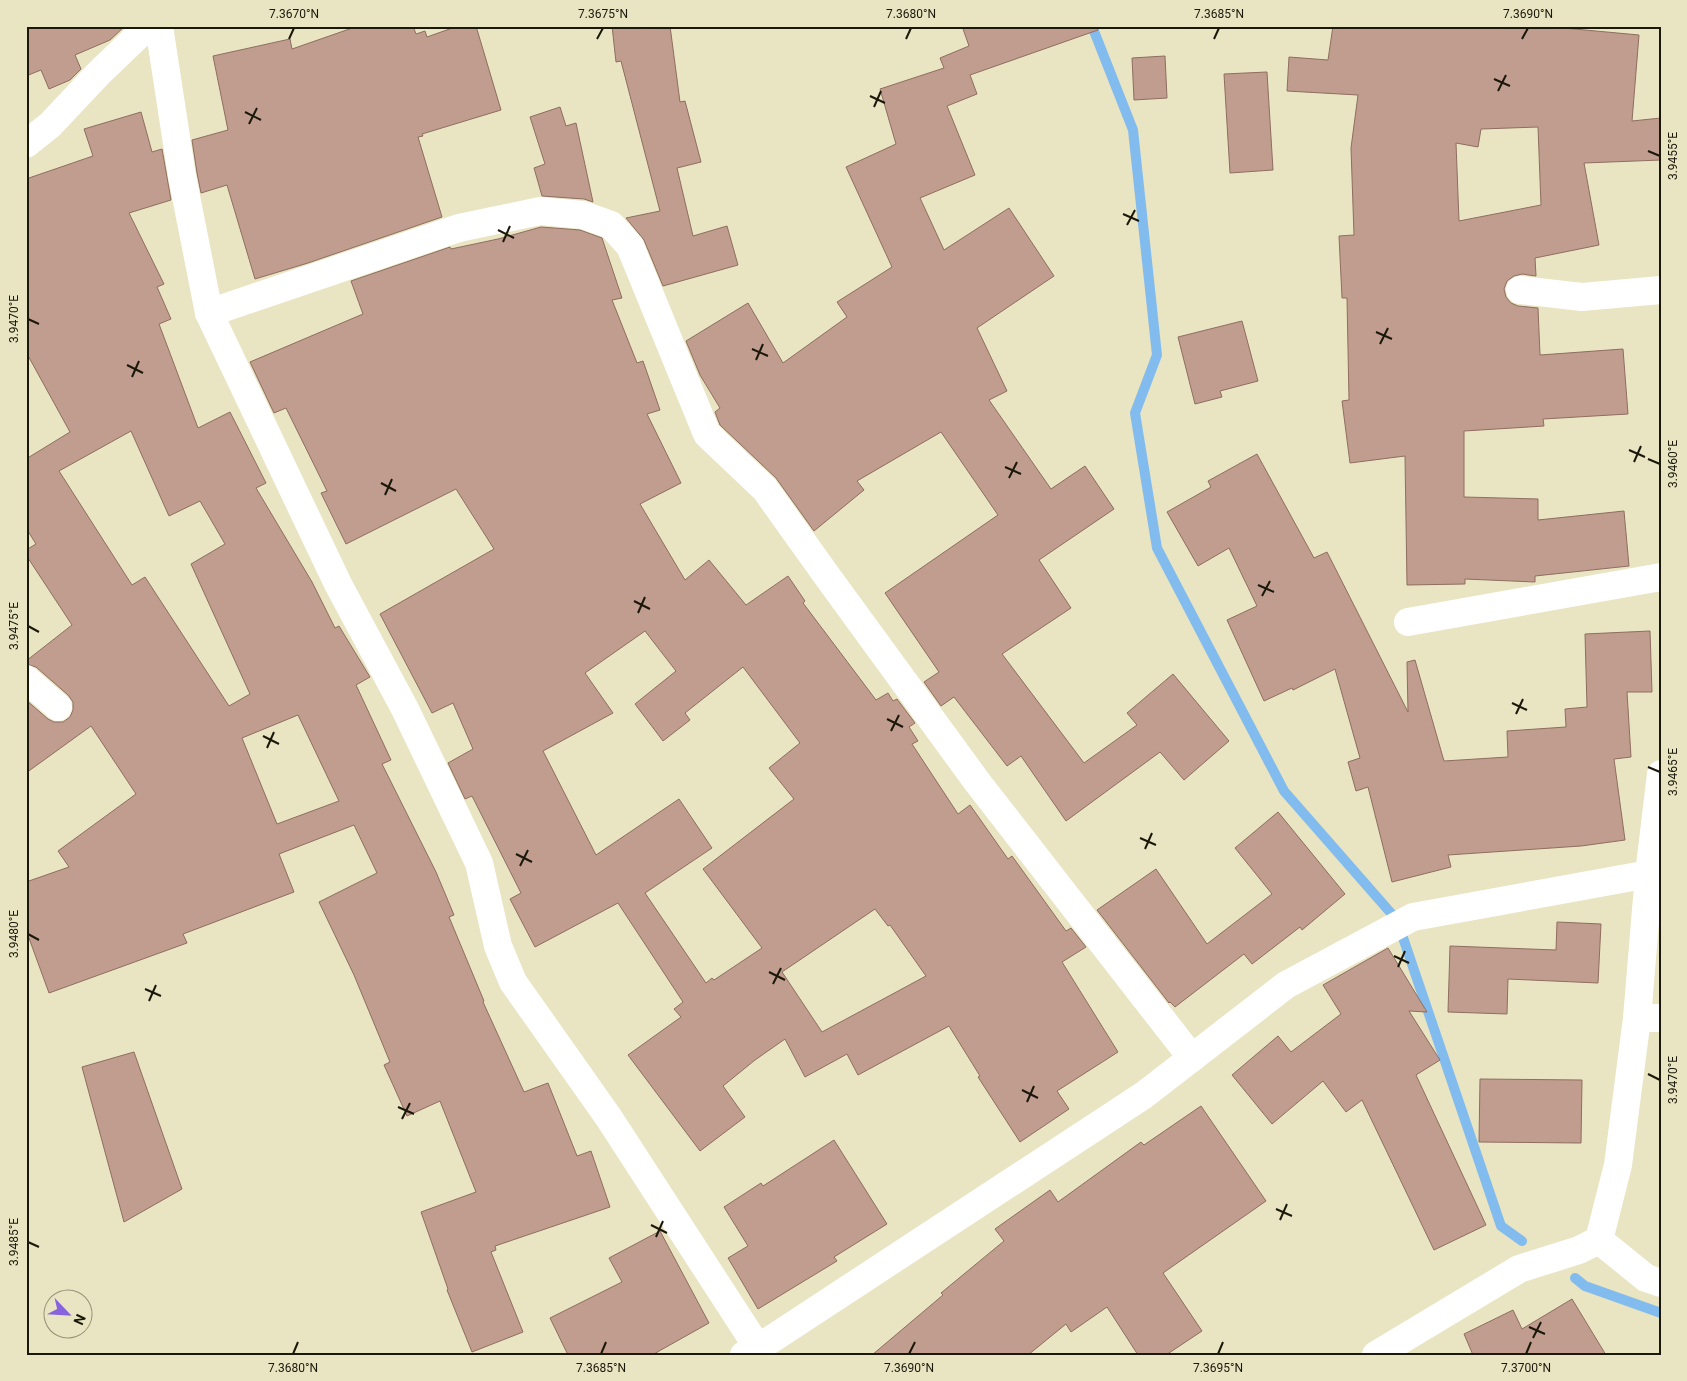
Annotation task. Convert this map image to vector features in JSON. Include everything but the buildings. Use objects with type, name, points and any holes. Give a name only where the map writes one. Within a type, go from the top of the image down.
[{"type":"street","points":[[26,144],[50,125],[98,74],[148,26]]},
{"type":"street","points":[[159,26],[182,176],[209,313],[338,584],[405,709],[479,863],[498,946],[513,982],[609,1118],[751,1351],[1144,1095],[1286,985],[1380,934],[1413,917],[1649,874]]},
{"type":"street","points":[[209,313],[459,228],[540,211],[583,215],[611,225],[630,246],[708,434],[765,489],[978,783],[1192,1058]]},
{"type":"street","points":[[1520,290],[1582,297],[1661,290]]},
{"type":"street","points":[[1408,622],[1661,577]]},
{"type":"street","points":[[26,680],[58,707]]},
{"type":"street","points":[[1376,1355],[1519,1269],[1579,1250],[1599,1240],[1618,1165],[1649,1018],[1649,874],[1661,774]]},
{"type":"street","points":[[1599,1240],[1646,1278],[1661,1284]]},
{"type":"waterway","points":[[1092,26],[1133,130],[1157,355],[1135,413],[1157,548],[1284,791],[1397,920],[1501,1226],[1522,1241]]},
{"type":"waterway","points":[[1575,1278],[1585,1286],[1661,1313]]}]
